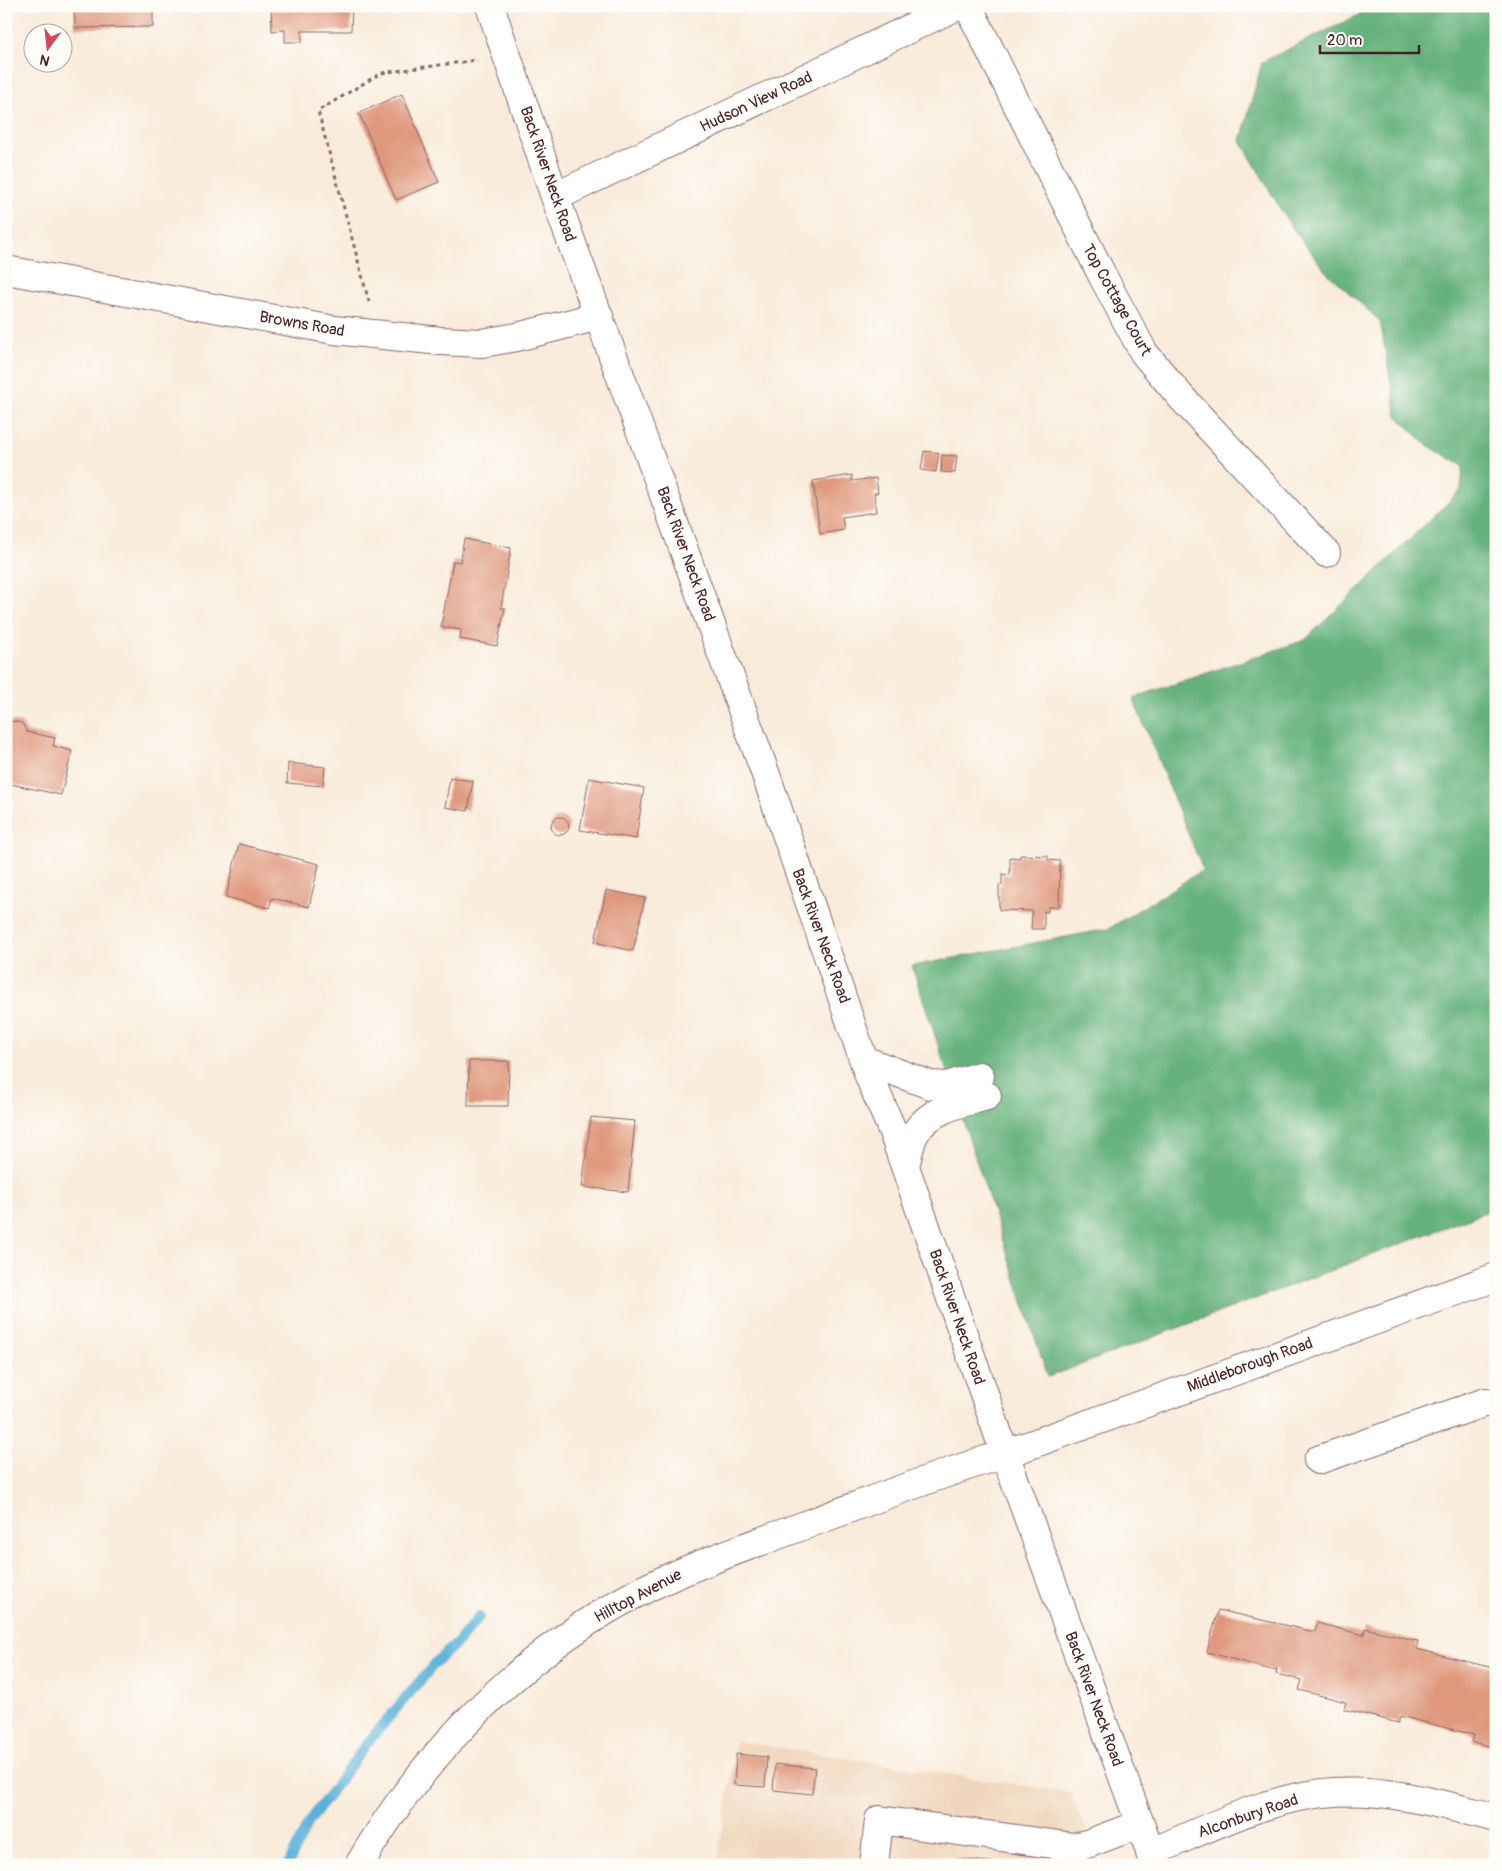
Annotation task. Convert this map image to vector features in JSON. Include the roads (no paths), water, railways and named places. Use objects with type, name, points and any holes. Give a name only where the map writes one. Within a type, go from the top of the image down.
[{"type":"street","name":"Back River Neck Road","points":[[490,6],[555,197],[766,775],[864,1060],[905,1166],[1005,1454],[1153,1859]]},
{"type":"street","name":"Hudson View Road","points":[[555,197],[957,6]]},
{"type":"street","name":"Top Cottage Court","points":[[968,6],[1103,277],[1144,354],[1181,397],[1326,553]]},
{"type":"street","name":"Browns Road","points":[[6,270],[334,330],[378,336],[482,343],[552,330],[599,316]]},
{"type":"street","points":[[864,1060],[930,1084],[983,1086],[929,1118],[915,1133],[905,1166]]},
{"type":"street","name":"Middleborough Road","points":[[1005,1454],[1496,1277]]},
{"type":"street","points":[[1318,1460],[1486,1402],[1496,1405]]},
{"type":"street","name":"Hilltop Avenue","points":[[359,1865],[425,1767],[473,1715],[529,1665],[594,1619],[649,1588],[710,1560],[952,1470],[1005,1454]]},
{"type":"street","name":"Alconbury Road","points":[[1153,1859],[1263,1808],[1297,1797],[1335,1792],[1375,1792],[1443,1804],[1496,1818]]},
{"type":"street","points":[[874,1865],[879,1820],[1073,1847],[1087,1844],[1140,1824]]},
{"type":"waterway","points":[[288,1865],[309,1822],[368,1742],[437,1661],[457,1643],[479,1617]]}]
